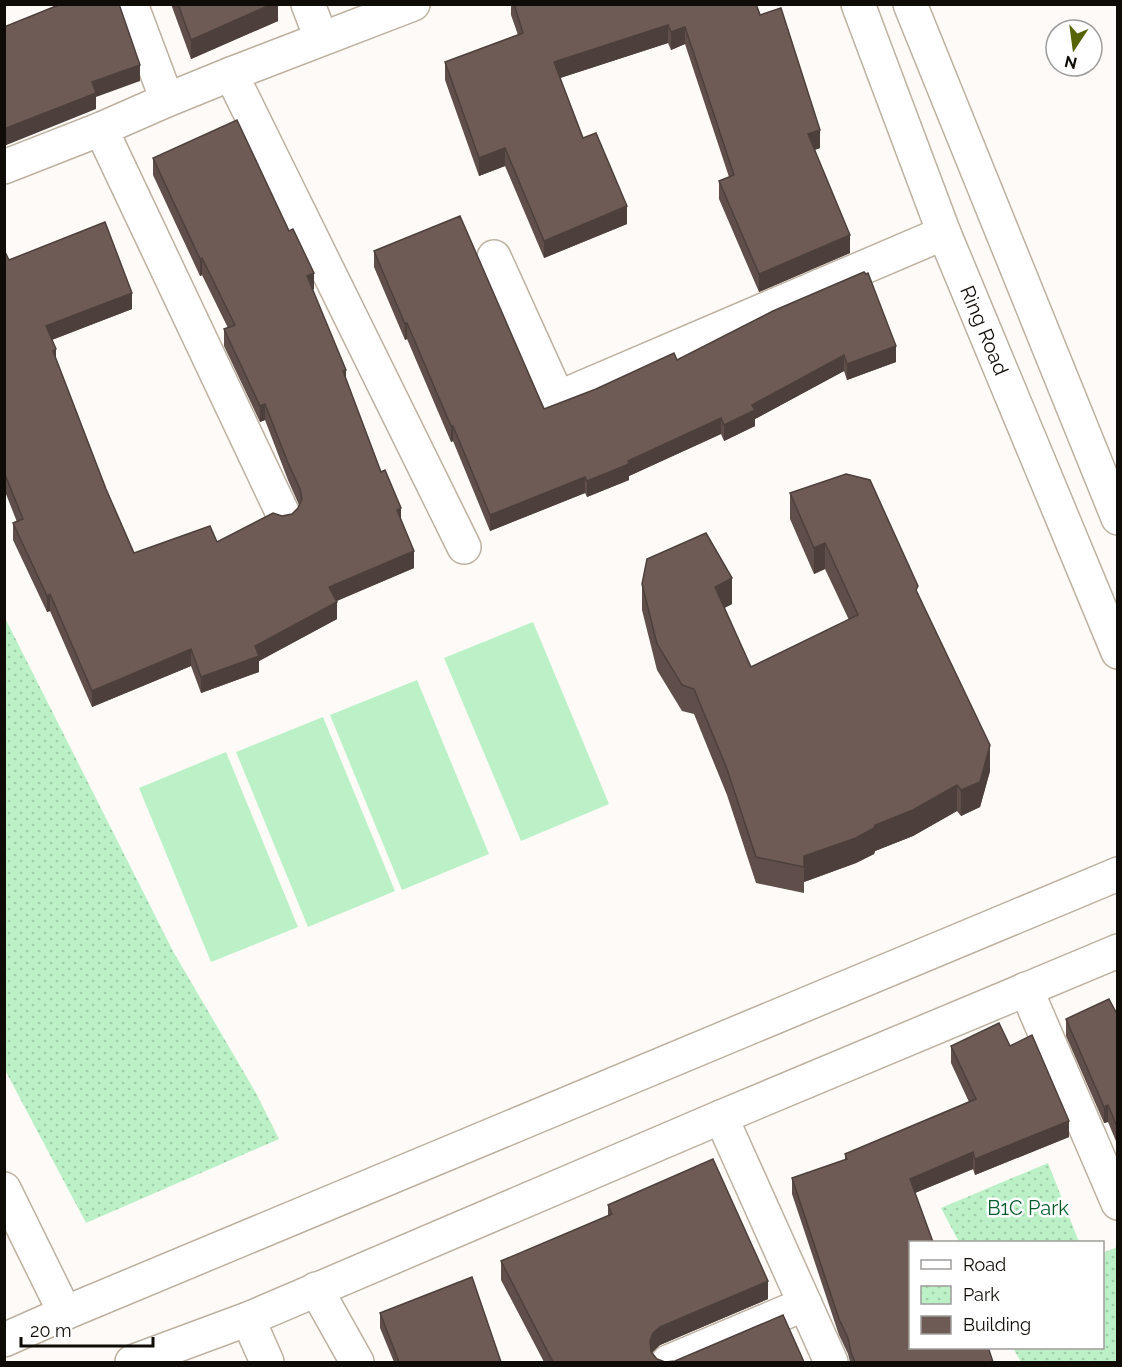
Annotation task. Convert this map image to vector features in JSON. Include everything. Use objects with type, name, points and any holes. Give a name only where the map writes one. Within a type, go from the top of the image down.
[{"type":"street","points":[[131,4],[166,99]]},
{"type":"street","points":[[308,4],[321,38]]},
{"type":"street","points":[[4,167],[101,129],[166,99],[413,4]]},
{"type":"street","name":"Ring Road","points":[[858,4],[944,233],[1118,652]]},
{"type":"street","points":[[910,4],[1118,518]]},
{"type":"street","points":[[231,74],[464,547]]},
{"type":"street","points":[[101,129],[284,514]]},
{"type":"street","points":[[494,257],[558,398],[944,233]]},
{"type":"street","points":[[4,1340],[65,1312],[1118,874]]},
{"type":"street","points":[[132,1362],[248,1319],[1118,951]]},
{"type":"street","points":[[1026,989],[1118,1203]]},
{"type":"street","points":[[721,1117],[831,1362]]},
{"type":"street","points":[[4,1189],[65,1312]]},
{"type":"street","points":[[316,1290],[357,1362]]},
{"type":"street","points":[[668,1362],[805,1304]]},
{"type":"street","points":[[248,1319],[267,1362]]},
{"type":"green space","points":[[4,616],[174,953],[256,1093],[279,1139],[86,1223],[5,1070]]},
{"type":"green space","points":[[533,622],[609,804],[521,841],[444,658]]},
{"type":"green space","points":[[417,680],[489,854],[402,890],[330,715]]},
{"type":"green space","points":[[323,717],[395,891],[308,927],[236,752]]},
{"type":"green space","points":[[226,752],[298,927],[211,962],[139,788]]},
{"type":"green space","name":"B1C Park","points":[[1048,1163],[1079,1241],[958,1241],[941,1208]]},
{"type":"green space","name":"B1C Park","points":[[1117,1247],[1117,1361],[1021,1362],[1014,1349],[1104,1349],[1104,1253]]},
{"type":"building","points":[[61,4],[119,4],[140,65],[92,82],[96,93],[4,129],[4,27]]},
{"type":"building","points":[[178,4],[272,4],[191,40]]},
{"type":"building","points":[[514,4],[756,4],[760,15],[781,8],[820,130],[808,134],[850,235],[759,274],[719,181],[734,175],[685,27],[671,32],[668,25],[554,62],[583,138],[596,133],[627,206],[544,241],[505,148],[479,158],[445,62],[523,33]]},
{"type":"building","points":[[237,120],[289,231],[293,229],[314,273],[307,276],[346,370],[343,371],[381,472],[385,470],[401,508],[397,510],[414,551],[329,587],[337,602],[255,646],[259,656],[201,677],[191,649],[92,691],[50,594],[47,596],[13,523],[23,519],[4,472],[4,250],[9,260],[105,222],[132,293],[46,326],[56,349],[53,351],[106,489],[134,553],[210,526],[217,542],[273,513],[282,516],[292,514],[302,499],[300,489],[265,404],[260,406],[224,329],[235,325],[202,258],[200,259],[153,158]]},
{"type":"building","points":[[460,216],[544,409],[596,389],[674,353],[677,360],[773,311],[864,272],[868,273],[896,346],[847,364],[844,355],[752,405],[755,410],[724,425],[721,418],[628,461],[629,464],[587,481],[585,477],[490,515],[453,426],[451,426],[374,251]]},
{"type":"building","points":[[846,474],[870,480],[918,586],[916,590],[990,745],[980,782],[961,790],[957,785],[913,810],[875,825],[874,828],[856,838],[804,856],[804,867],[756,857],[727,769],[694,689],[682,685],[657,644],[642,584],[647,559],[706,533],[732,578],[715,587],[751,667],[858,615],[825,543],[814,548],[790,493]]},
{"type":"building","points":[[1109,999],[1118,1016],[1118,1129],[1108,1105],[1104,1107],[1066,1019]]},
{"type":"building","points":[[999,1023],[1010,1046],[1032,1035],[1069,1121],[975,1159],[973,1152],[910,1179],[933,1241],[909,1241],[909,1349],[989,1349],[993,1362],[855,1362],[792,1178],[847,1159],[845,1154],[976,1099],[951,1046]]},
{"type":"building","points":[[713,1159],[768,1281],[660,1327],[653,1333],[650,1341],[651,1352],[657,1359],[665,1362],[553,1362],[501,1261],[612,1214],[608,1205]]},
{"type":"building","points":[[472,1277],[501,1362],[399,1362],[380,1313]]},
{"type":"building","points":[[783,1315],[804,1362],[665,1362],[675,1361]]}]
